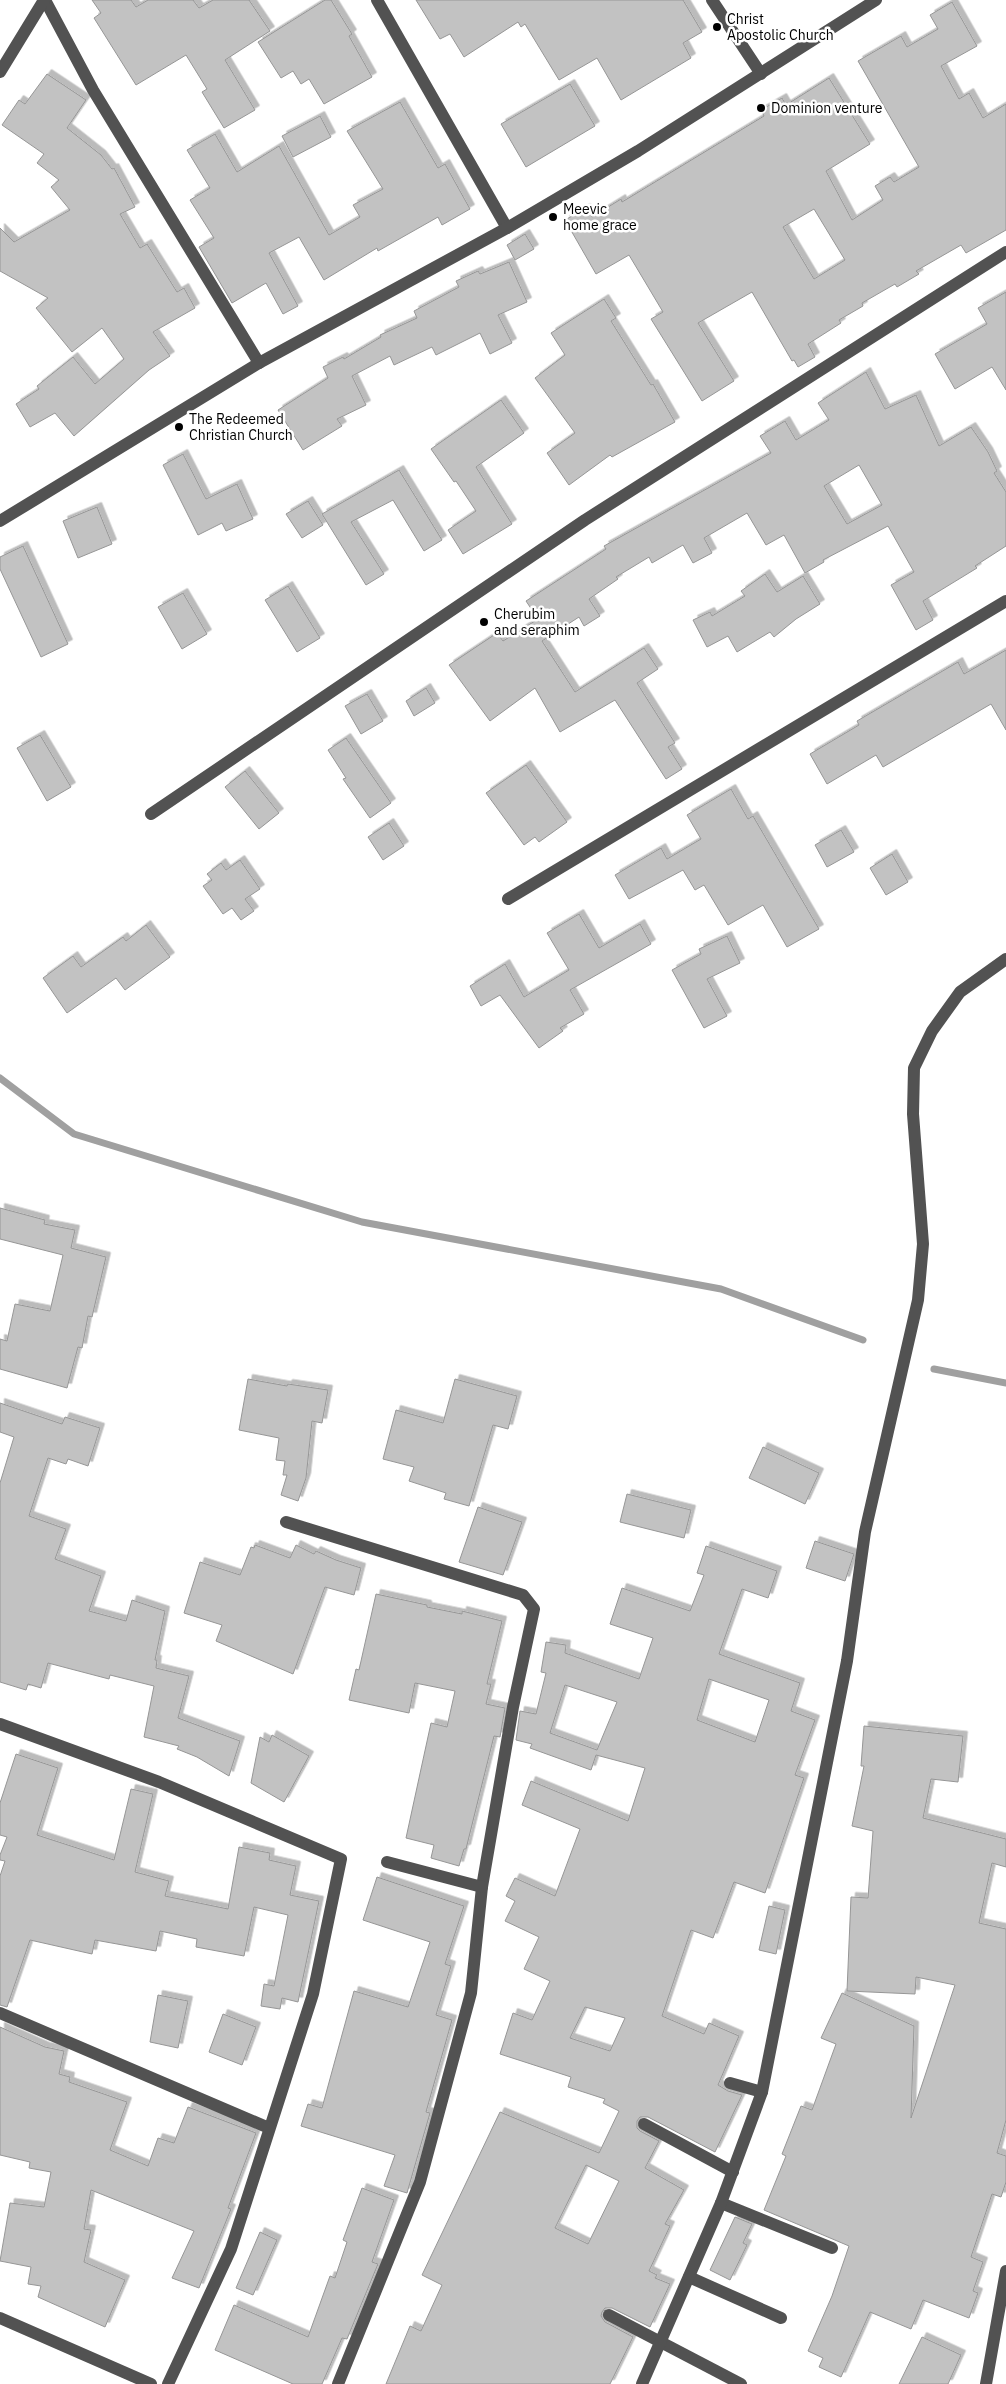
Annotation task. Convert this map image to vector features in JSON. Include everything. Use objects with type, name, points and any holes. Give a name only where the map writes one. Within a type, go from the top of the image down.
[{"type":"street","points":[[0,72],[45,0],[119,135],[259,363]]},
{"type":"street","points":[[377,0],[507,228]]},
{"type":"street","points":[[712,0],[761,74]]},
{"type":"street","points":[[0,520],[259,363],[507,228],[638,151],[876,0]]},
{"type":"street","points":[[151,814],[585,520],[1006,252]]},
{"type":"street","points":[[508,899],[1006,601]]},
{"type":"street","points":[[642,2384],[721,2203],[762,2092],[847,1661],[865,1532],[918,1300],[923,1244],[913,1114],[914,1068],[932,1031],[960,992],[1006,959]]},
{"type":"street","points":[[286,1522],[523,1595],[534,1609],[482,1887],[471,1993],[420,2182],[338,2384]]},
{"type":"street","points":[[0,1724],[159,1782],[341,1859],[313,1994],[231,2249],[168,2384]]},
{"type":"street","points":[[387,1862],[482,1887]]},
{"type":"street","points":[[0,2014],[269,2128]]},
{"type":"street","points":[[730,2083],[762,2092]]},
{"type":"street","points":[[644,2124],[733,2172]]},
{"type":"street","points":[[721,2203],[832,2248]]},
{"type":"street","points":[[986,2384],[1006,2271]]},
{"type":"street","points":[[689,2277],[781,2318]]},
{"type":"street","points":[[610,2315],[741,2384]]},
{"type":"street","points":[[0,2318],[151,2384]]},
{"type":"building","points":[[92,0],[131,0],[136,7],[148,0],[193,0],[199,8],[213,0],[249,0],[270,31],[225,60],[255,110],[224,128],[202,92],[207,89],[186,55],[136,85],[94,18],[101,13]]},
{"type":"building","points":[[325,0],[331,0],[352,34],[349,36],[372,77],[324,104],[309,79],[301,84],[293,71],[281,78],[258,42]]},
{"type":"building","points":[[416,0],[683,0],[702,32],[683,43],[691,58],[621,100],[597,58],[559,80],[525,24],[521,27],[518,22],[464,57],[450,34],[440,39]]},
{"type":"building","points":[[952,2],[977,46],[941,66],[959,99],[969,93],[983,118],[1006,104],[1006,230],[966,253],[961,245],[916,271],[919,274],[897,287],[895,284],[862,303],[863,306],[839,320],[841,323],[808,344],[815,357],[798,367],[794,360],[792,361],[752,292],[698,323],[734,381],[702,401],[651,319],[663,312],[629,255],[596,274],[565,220],[586,208],[592,217],[621,199],[622,202],[764,116],[761,110],[782,98],[786,105],[829,78],[870,144],[826,171],[852,220],[883,200],[875,186],[890,177],[894,182],[919,167],[858,61],[901,36],[907,47],[938,29],[930,15]],"holes":[[[814,209],[845,260],[814,279],[783,227]]]},
{"type":"building","points":[[47,74],[86,100],[67,128],[101,155],[112,169],[114,168],[135,207],[120,214],[140,248],[147,244],[177,292],[184,288],[195,308],[153,332],[170,356],[149,370],[74,436],[55,413],[30,427],[16,404],[39,389],[37,386],[73,357],[95,384],[124,359],[102,328],[72,352],[36,308],[48,298],[0,271],[0,228],[14,242],[70,210],[51,187],[59,180],[37,163],[44,154],[2,125],[19,100],[25,104]]},
{"type":"building","points":[[570,84],[595,126],[526,167],[501,124]]},
{"type":"building","points":[[400,102],[438,168],[445,164],[470,209],[442,225],[438,217],[378,251],[377,248],[324,280],[299,237],[269,253],[298,306],[283,314],[266,283],[232,303],[199,247],[214,238],[190,200],[210,188],[187,150],[215,134],[237,172],[279,146],[329,235],[360,217],[353,205],[383,189],[347,131]]},
{"type":"building","points":[[320,116],[331,137],[293,157],[282,136]]},
{"type":"building","points":[[525,234],[534,249],[515,260],[507,245]]},
{"type":"building","points":[[509,262],[527,302],[498,315],[512,343],[490,354],[480,333],[436,355],[432,347],[394,365],[390,356],[352,376],[366,405],[337,419],[342,426],[303,450],[278,410],[328,378],[323,367],[343,357],[344,359],[381,337],[380,335],[417,318],[414,311],[459,287],[456,281],[478,271],[480,274]]},
{"type":"building","points":[[1006,292],[1006,390],[992,367],[955,389],[935,354],[987,324],[978,308]]},
{"type":"building","points":[[604,299],[616,318],[611,321],[651,385],[653,384],[675,422],[612,457],[610,455],[569,485],[547,453],[575,433],[535,378],[565,355],[551,333]]},
{"type":"building","points":[[866,372],[885,409],[916,395],[939,446],[971,427],[988,452],[997,471],[994,473],[1006,492],[1006,546],[975,566],[977,568],[923,601],[933,620],[916,630],[891,585],[914,572],[888,526],[823,560],[824,562],[805,573],[784,535],[766,545],[747,513],[704,538],[712,553],[693,563],[683,545],[652,563],[649,557],[616,577],[618,579],[589,599],[600,616],[584,626],[579,617],[542,641],[575,692],[644,648],[658,669],[637,683],[675,743],[668,747],[682,769],[666,779],[615,700],[560,732],[535,688],[490,721],[449,665],[497,633],[503,641],[538,619],[526,601],[606,549],[604,546],[771,453],[760,436],[785,421],[796,440],[829,420],[818,403]],"holes":[[[859,465],[882,505],[847,524],[824,486]]]},
{"type":"building","points":[[501,400],[524,433],[476,467],[512,524],[463,554],[448,530],[476,511],[431,449]]},
{"type":"building","points":[[183,454],[206,499],[237,484],[253,519],[226,531],[222,523],[198,535],[163,465]]},
{"type":"building","points":[[399,470],[442,540],[424,551],[393,500],[351,522],[384,574],[366,585],[322,514]]},
{"type":"building","points":[[308,501],[323,525],[302,538],[286,514]]},
{"type":"building","points":[[97,507],[112,544],[78,558],[63,521]]},
{"type":"building","points":[[23,546],[68,644],[41,657],[0,569],[0,557]]},
{"type":"building","points":[[765,574],[777,592],[803,576],[820,604],[796,619],[774,637],[770,632],[737,652],[728,636],[707,647],[693,620],[710,612],[712,616],[745,596],[741,591]]},
{"type":"building","points":[[288,586],[320,638],[297,652],[265,600]]},
{"type":"building","points":[[183,593],[207,634],[182,649],[158,607]]},
{"type":"building","points":[[1006,650],[1006,730],[991,704],[883,767],[876,755],[827,784],[810,754],[859,725],[857,721],[958,662],[964,674]]},
{"type":"building","points":[[426,688],[435,703],[414,716],[406,701]]},
{"type":"building","points":[[367,694],[383,721],[361,734],[345,706]]},
{"type":"building","points":[[40,735],[71,787],[47,801],[17,748]]},
{"type":"building","points":[[346,738],[391,803],[370,818],[343,779],[346,778],[328,750]]},
{"type":"building","points":[[526,765],[567,822],[539,842],[535,837],[524,845],[486,793]]},
{"type":"building","points":[[245,771],[279,813],[259,829],[225,787]]},
{"type":"building","points":[[731,789],[748,819],[753,816],[819,929],[787,947],[763,905],[728,925],[704,885],[695,890],[683,870],[629,899],[615,875],[661,848],[667,859],[701,839],[687,815]]},
{"type":"building","points":[[389,823],[404,846],[383,860],[368,837]]},
{"type":"building","points":[[841,830],[854,852],[827,867],[815,845]]},
{"type":"building","points":[[892,854],[908,882],[886,895],[870,868]]},
{"type":"building","points":[[240,860],[260,889],[245,899],[254,911],[241,920],[232,908],[223,914],[203,886],[212,880],[207,874],[221,863],[226,870]]},
{"type":"building","points":[[579,914],[599,948],[640,924],[651,944],[570,990],[584,1014],[560,1028],[563,1031],[539,1048],[500,995],[481,1006],[470,986],[505,964],[524,997],[569,970],[547,933]]},
{"type":"building","points":[[146,925],[170,957],[125,990],[116,978],[67,1013],[43,978],[73,956],[81,967],[123,937],[126,941]]},
{"type":"building","points":[[727,936],[740,963],[707,979],[727,1016],[704,1028],[672,970],[701,954],[699,949]]},
{"type":"building","points":[[0,1208],[45,1220],[44,1224],[75,1230],[71,1248],[106,1257],[92,1317],[88,1316],[82,1348],[78,1347],[67,1388],[0,1369],[0,1339],[7,1341],[15,1304],[50,1311],[63,1255],[0,1239]]},
{"type":"building","points":[[248,1379],[287,1386],[288,1384],[328,1390],[322,1423],[312,1421],[306,1478],[298,1501],[281,1495],[287,1475],[283,1475],[285,1461],[276,1460],[279,1438],[239,1430]]},
{"type":"building","points":[[455,1379],[517,1396],[508,1429],[493,1425],[469,1506],[444,1499],[446,1493],[409,1481],[414,1467],[383,1459],[396,1410],[443,1423]]},
{"type":"building","points":[[0,1403],[62,1424],[65,1417],[100,1428],[88,1466],[68,1459],[66,1464],[48,1458],[29,1516],[66,1529],[55,1559],[101,1576],[89,1611],[126,1621],[132,1600],[165,1611],[155,1660],[157,1660],[156,1668],[189,1676],[178,1718],[240,1741],[229,1776],[197,1757],[177,1749],[179,1746],[144,1737],[154,1686],[110,1675],[109,1679],[48,1663],[41,1688],[28,1684],[26,1690],[0,1682],[0,1483],[14,1437],[0,1432]]},
{"type":"building","points":[[763,1447],[819,1473],[805,1504],[749,1478]]},
{"type":"building","points":[[627,1494],[691,1510],[684,1538],[620,1522]]},
{"type":"building","points":[[478,1507],[522,1522],[503,1575],[459,1562]]},
{"type":"building","points":[[815,1541],[854,1554],[845,1581],[806,1568]]},
{"type":"building","points":[[255,1545],[290,1558],[296,1545],[314,1554],[316,1551],[361,1568],[354,1595],[325,1587],[293,1674],[216,1641],[222,1625],[184,1613],[200,1562],[240,1575],[251,1547],[254,1548]]},
{"type":"building","points":[[706,1546],[777,1571],[768,1598],[742,1589],[719,1654],[800,1683],[791,1711],[815,1720],[795,1775],[804,1778],[765,1893],[734,1882],[713,1938],[691,1930],[662,2016],[704,2034],[709,2023],[739,2036],[718,2085],[728,2091],[742,2095],[715,2152],[648,2117],[640,2117],[637,2121],[637,2128],[640,2131],[659,2141],[645,2168],[684,2190],[665,2224],[670,2226],[649,2271],[657,2275],[655,2278],[670,2284],[650,2327],[612,2308],[605,2308],[602,2312],[601,2316],[605,2322],[633,2337],[610,2384],[386,2384],[410,2326],[421,2331],[442,2285],[422,2275],[500,2112],[599,2153],[619,2111],[603,2103],[605,2099],[568,2087],[571,2077],[500,2054],[513,2013],[532,2020],[550,1981],[524,1969],[539,1937],[505,1921],[515,1901],[506,1896],[515,1878],[555,1896],[580,1829],[522,1805],[531,1781],[628,1821],[645,1768],[596,1755],[591,1770],[530,1748],[532,1744],[516,1740],[520,1711],[536,1714],[546,1673],[541,1672],[546,1642],[566,1645],[565,1653],[639,1679],[653,1638],[610,1624],[622,1588],[690,1611],[704,1575],[697,1573]],"holes":[[[709,1679],[769,1700],[755,1742],[697,1720]],[[565,1685],[617,1702],[597,1750],[550,1733]],[[585,2007],[625,2018],[610,2051],[570,2038]],[[586,2165],[619,2181],[588,2244],[555,2228]]]},
{"type":"building","points":[[376,1594],[427,1605],[427,1607],[462,1614],[462,1611],[502,1621],[487,1684],[491,1684],[486,1704],[505,1708],[500,1737],[494,1736],[466,1849],[464,1849],[459,1866],[431,1858],[434,1845],[406,1838],[431,1723],[447,1727],[455,1691],[415,1683],[409,1713],[349,1700],[356,1669],[359,1670]]},
{"type":"building","points":[[864,1726],[963,1736],[958,1782],[931,1779],[923,1818],[1006,1839],[1006,1867],[992,1863],[979,1923],[1006,1929],[1006,2120],[997,2153],[1006,2156],[1006,2182],[1001,2197],[992,2194],[971,2257],[983,2262],[973,2291],[978,2293],[969,2318],[923,2300],[911,2329],[870,2312],[841,2377],[819,2367],[823,2358],[808,2351],[832,2296],[849,2246],[764,2210],[786,2156],[782,2154],[801,2106],[812,2110],[836,2044],[821,2038],[842,1993],[914,2026],[911,2118],[955,1985],[916,1977],[915,1994],[847,1991],[851,1897],[868,1898],[873,1831],[852,1826],[864,1766],[861,1766]]},
{"type":"building","points":[[272,1735],[309,1756],[284,1802],[251,1783],[260,1737],[269,1742]]},
{"type":"building","points":[[16,1754],[58,1768],[37,1835],[114,1860],[131,1789],[153,1794],[135,1872],[169,1881],[165,1896],[228,1909],[239,1847],[270,1853],[269,1860],[296,1866],[290,1895],[319,1901],[298,2002],[282,1998],[280,2009],[261,2006],[264,1984],[274,1986],[288,1915],[254,1907],[244,1956],[196,1947],[197,1939],[160,1931],[156,1951],[95,1940],[92,1954],[30,1940],[7,2007],[0,2005],[0,1876],[5,1861],[0,1860],[0,1855],[7,1837],[0,1835],[0,1803]]},
{"type":"building","points":[[377,1877],[464,1906],[445,1964],[451,1966],[436,2015],[452,2020],[426,2112],[430,2113],[407,2193],[384,2186],[395,2155],[301,2126],[308,2104],[322,2108],[354,1991],[408,2007],[430,1942],[363,1920]]},
{"type":"building","points":[[769,1906],[785,1910],[776,1954],[759,1950]]},
{"type":"building","points":[[158,1995],[188,2001],[178,2048],[150,2042]]},
{"type":"building","points":[[223,2014],[256,2027],[242,2065],[209,2052]]},
{"type":"building","points":[[0,2027],[45,2047],[64,2051],[59,2074],[70,2077],[69,2082],[127,2102],[110,2150],[148,2166],[158,2138],[174,2143],[188,2107],[256,2133],[228,2208],[231,2209],[199,2288],[172,2278],[194,2231],[91,2190],[84,2229],[91,2230],[84,2262],[125,2280],[105,2327],[38,2297],[41,2286],[28,2284],[31,2267],[0,2261],[10,2203],[44,2207],[51,2172],[29,2168],[30,2162],[0,2155]]},
{"type":"building","points":[[362,2188],[394,2200],[372,2262],[378,2264],[347,2339],[342,2338],[322,2384],[293,2384],[215,2350],[234,2305],[308,2337],[330,2276],[335,2278],[347,2242],[343,2240]]},
{"type":"building","points":[[735,2217],[752,2224],[743,2243],[747,2245],[730,2280],[710,2270]]},
{"type":"building","points":[[260,2232],[277,2240],[253,2295],[236,2288]]},
{"type":"building","points":[[922,2337],[961,2355],[948,2384],[899,2384]]},
{"type":"waterway","points":[[0,1078],[74,1134],[362,1222],[721,1289],[863,1340]]},
{"type":"waterway","points":[[934,1369],[1006,1383]]},
{"type":"place","name":"Christ Apostolic Church","points":[[717,27]]},
{"type":"place","name":"Dominion venture","points":[[761,108]]},
{"type":"place","name":"Meevic home grace","points":[[553,217]]},
{"type":"place","name":"The Redeemed Christian Church","points":[[179,427]]},
{"type":"place","name":"Cherubim and seraphim","points":[[484,622]]}]
